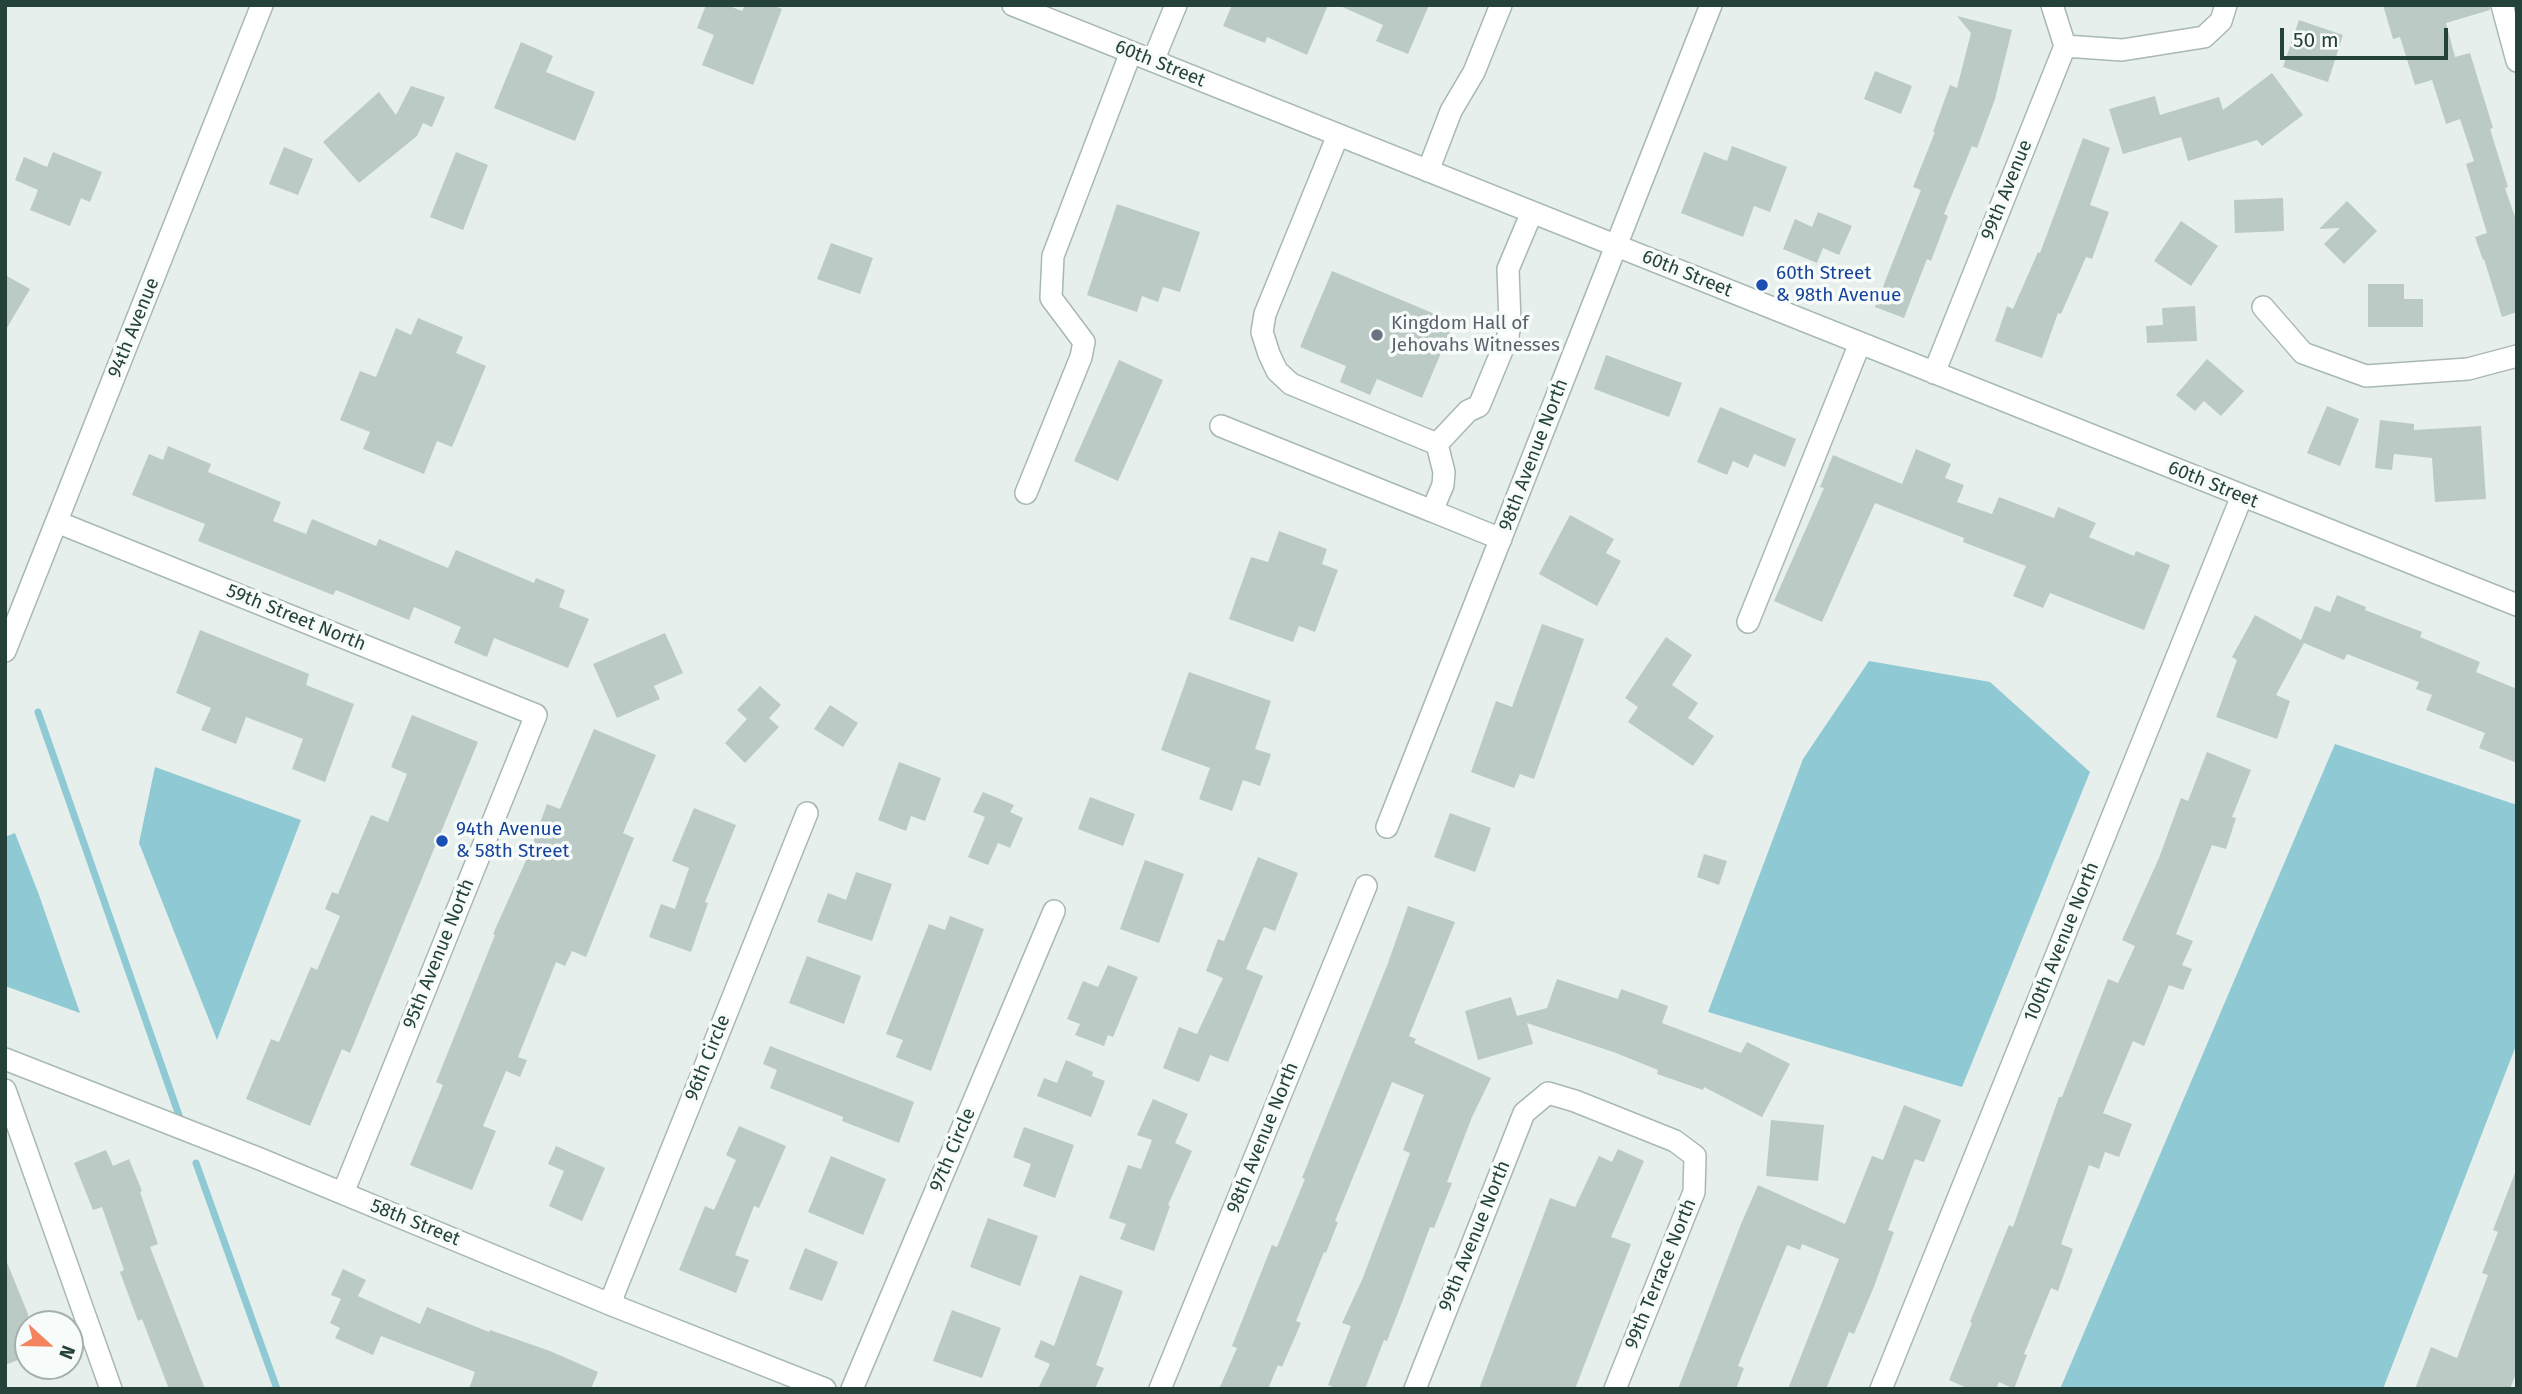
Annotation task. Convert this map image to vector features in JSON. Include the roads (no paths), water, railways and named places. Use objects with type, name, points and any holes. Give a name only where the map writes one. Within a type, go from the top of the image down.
[{"type":"street","name":"94th Avenue","points":[[5,651],[262,5]]},
{"type":"street","name":"60th Street","points":[[1013,5],[2517,606]]},
{"type":"street","points":[[1153,61],[1176,5]]},
{"type":"street","points":[[1428,171],[1451,111],[1474,72],[1501,5]]},
{"type":"street","name":"98th Avenue North","points":[[1387,827],[1711,5]]},
{"type":"street","points":[[2052,5],[2065,46],[2122,50],[2204,37],[2221,21],[2226,5]]},
{"type":"street","points":[[2502,5],[2517,61]]},
{"type":"street","name":"99th Avenue","points":[[1934,373],[2065,46]]},
{"type":"street","points":[[1026,493],[1081,357],[1084,342],[1051,298],[1053,256],[1130,52]]},
{"type":"street","points":[[1338,135],[1265,314],[1262,332],[1265,343],[1277,372],[1291,384],[1437,444]]},
{"type":"street","points":[[1437,444],[1468,411],[1479,406],[1508,336],[1508,269],[1532,212]]},
{"type":"street","points":[[2263,307],[2303,353],[2366,376],[2468,369],[2517,356]]},
{"type":"street","points":[[1748,622],[1860,343]]},
{"type":"street","points":[[1221,426],[1501,539]]},
{"type":"street","points":[[1432,511],[1443,485],[1444,472],[1437,444]]},
{"type":"street","name":"100th Avenue North","points":[[1881,1389],[2242,496]]},
{"type":"street","name":"59th Street North","points":[[57,522],[537,715]]},
{"type":"street","name":"95th Avenue North","points":[[342,1193],[537,715]]},
{"type":"street","name":"96th Circle","points":[[612,1305],[614,1293],[807,813]]},
{"type":"street","name":"98th Avenue North","points":[[1160,1389],[1366,886]]},
{"type":"street","name":"97th Circle","points":[[852,1389],[1054,911]]},
{"type":"street","name":"58th Street","points":[[5,1059],[260,1159],[612,1305],[825,1389]]},
{"type":"street","points":[[5,1090],[111,1389]]},
{"type":"street","name":"99th Avenue North","points":[[1415,1389],[1524,1113],[1548,1093],[1675,1141],[1695,1156]]},
{"type":"street","name":"99th Terrace North","points":[[1615,1389],[1695,1192],[1695,1156]]},
{"type":"water","points":[[1869,661],[1990,682],[2090,772],[1962,1087],[1708,1012],[1803,759]]},
{"type":"water","points":[[2335,744],[2517,805],[2517,1043],[2383,1389],[2060,1389]]},
{"type":"water","points":[[155,767],[301,820],[217,1040],[139,843]]},
{"type":"water","points":[[15,833],[80,1013],[5,986],[5,837]]},
{"type":"waterway","points":[[38,712],[182,1124]]},
{"type":"waterway","points":[[196,1163],[277,1389]]},
{"type":"place","name":"60th Street & 98th Avenue","points":[[1762,285]]},
{"type":"place","name":"Kingdom Hall of Jehovahs Witnesses","points":[[1377,335]]},
{"type":"place","name":"94th Avenue & 58th Street","points":[[442,841]]}]
